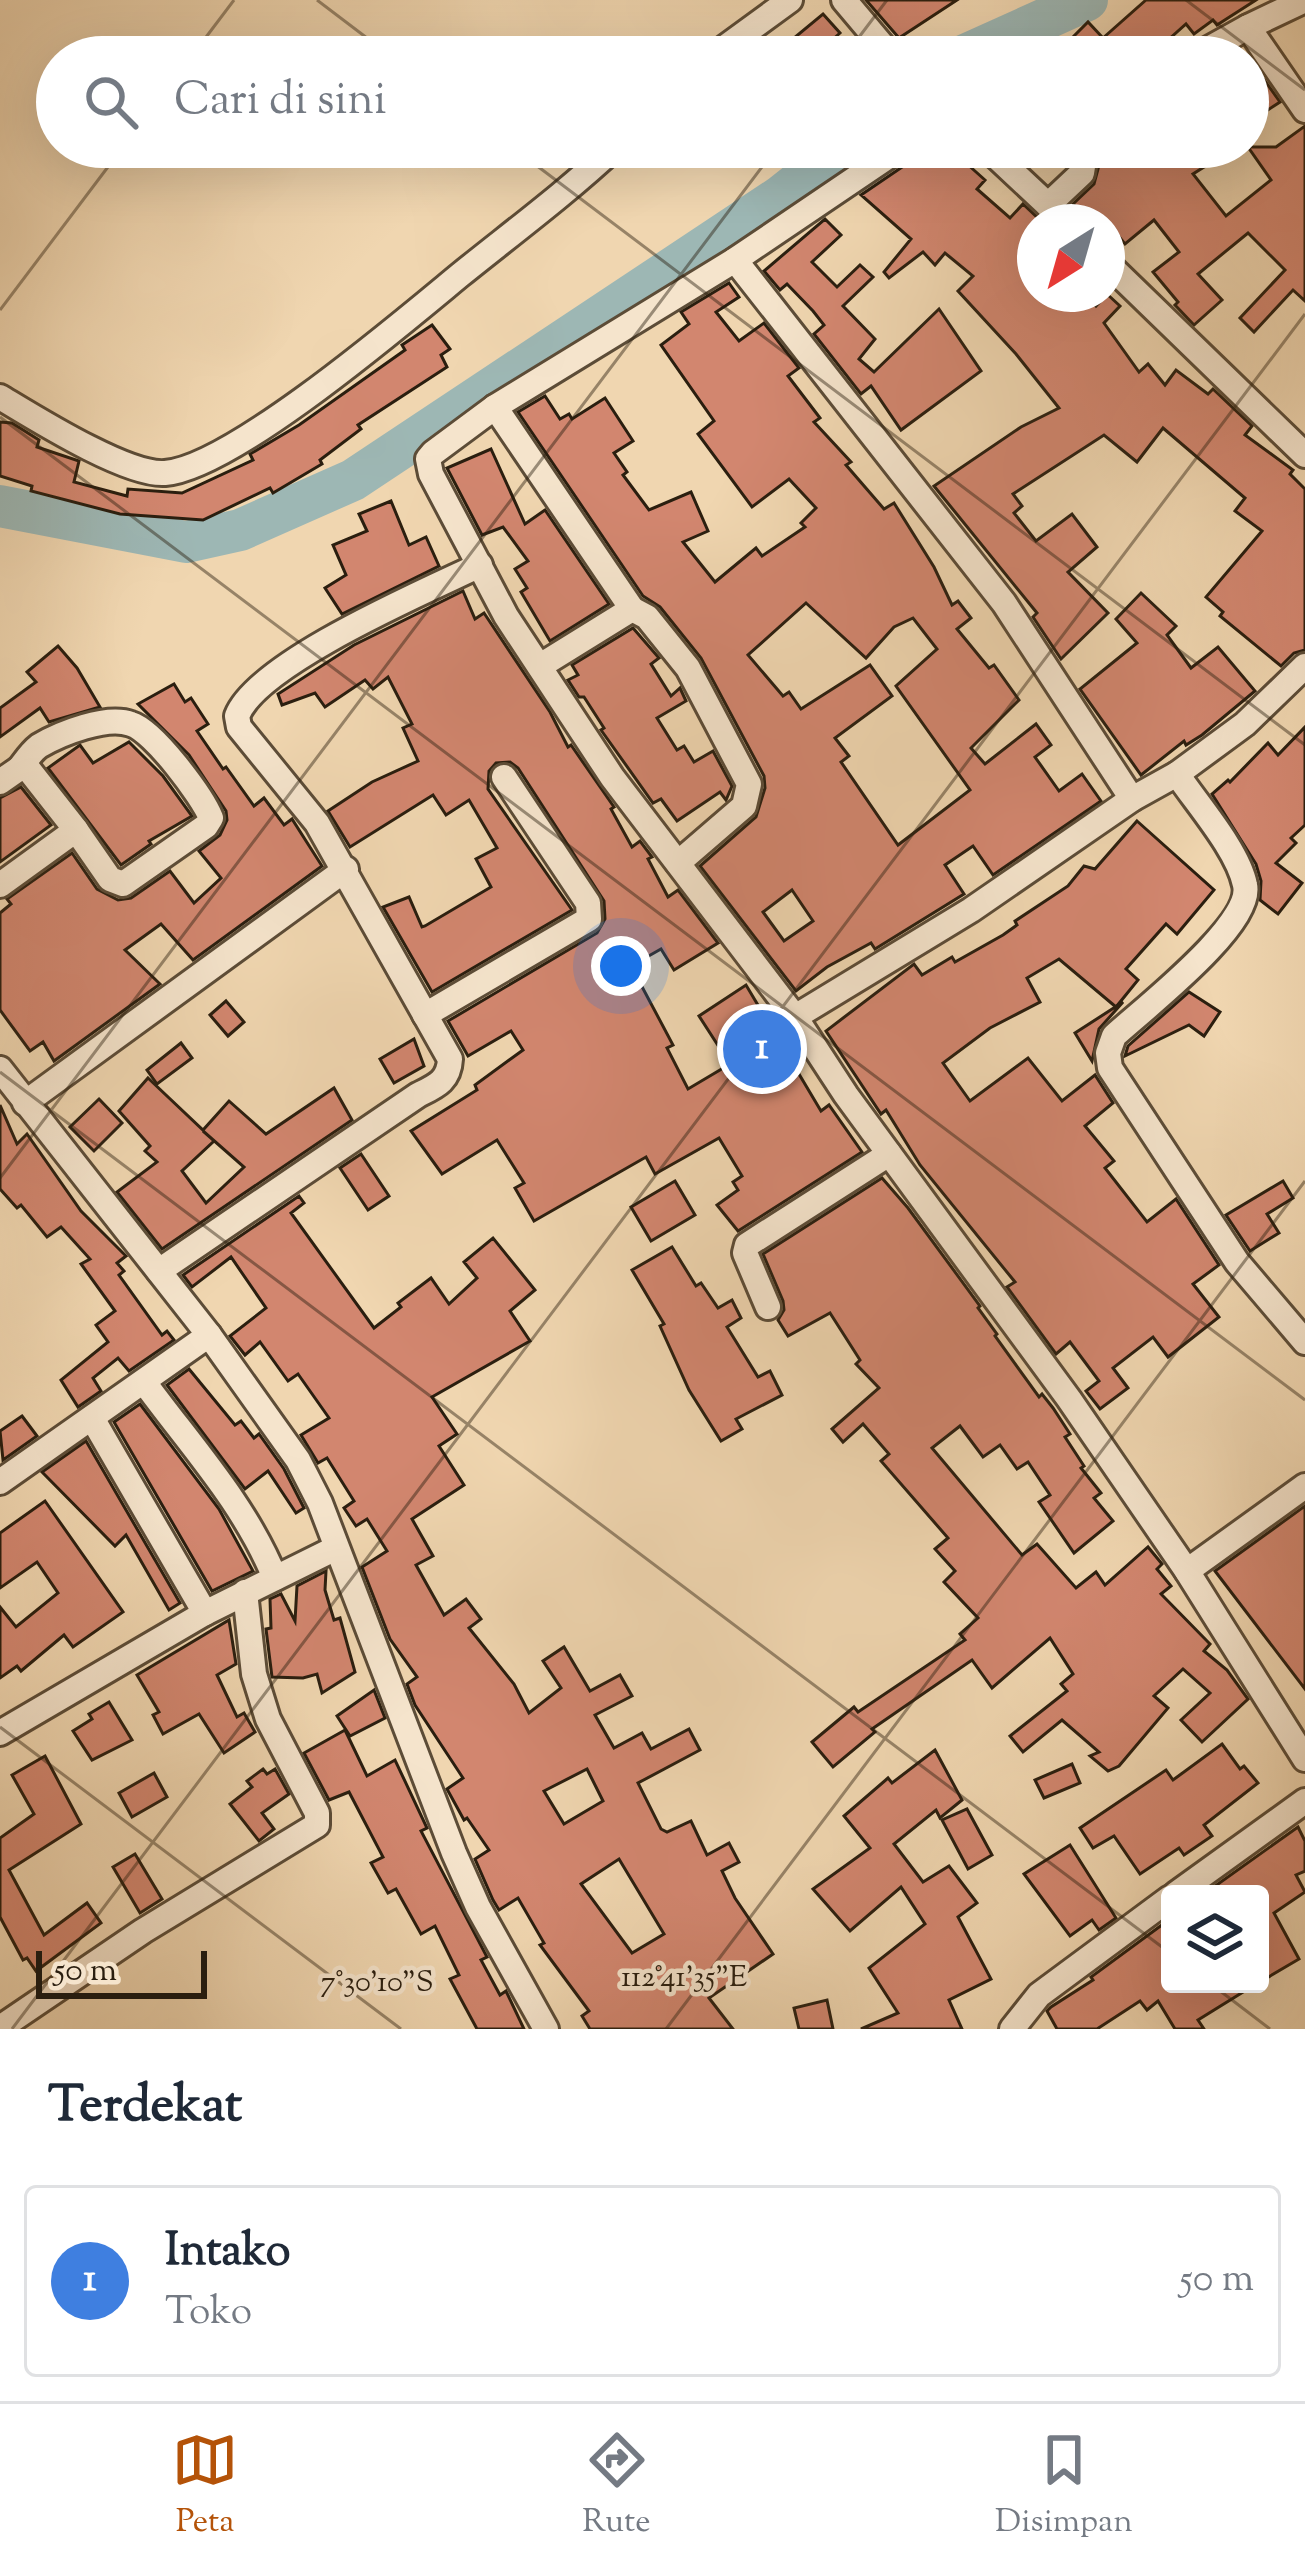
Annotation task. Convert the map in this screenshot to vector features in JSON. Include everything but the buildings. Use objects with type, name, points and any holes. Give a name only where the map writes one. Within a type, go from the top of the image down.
[{"type":"street","points":[[741,36],[790,0]]},
{"type":"street","points":[[844,0],[874,36]]},
{"type":"street","points":[[1226,36],[1260,14],[1305,0]]},
{"type":"street","points":[[1260,14],[1305,110]]},
{"type":"street","points":[[0,398],[128,465],[168,473],[185,467],[217,454],[282,413],[401,323],[589,168]]},
{"type":"street","points":[[871,168],[735,260],[494,407],[428,459],[438,489],[480,565],[612,777],[795,1017],[1069,1400],[1187,1571],[1305,1759]]},
{"type":"street","points":[[1009,168],[1047,204]]},
{"type":"street","points":[[1062,204],[1083,168]]},
{"type":"street","points":[[735,260],[1004,603],[1132,799]]},
{"type":"street","points":[[1125,280],[1305,455]]},
{"type":"street","points":[[494,407],[632,609],[647,617],[688,668],[748,784],[744,806],[678,863]]},
{"type":"street","points":[[159,1271],[418,1095],[442,1084],[450,1059],[317,823],[239,727],[240,708],[255,691],[332,636],[480,565]]},
{"type":"street","points":[[540,667],[632,609]]},
{"type":"street","points":[[795,1017],[971,910],[1132,799],[1177,774],[1244,724],[1305,666]]},
{"type":"street","points":[[109,721],[129,722],[146,731],[211,816],[206,826],[120,884],[110,879],[29,770],[10,775],[36,748],[109,721]]},
{"type":"street","points":[[1177,774],[1235,860],[1245,884],[1244,902],[1217,941],[1114,1036],[1110,1068],[1238,1262],[1305,1342]]},
{"type":"street","points":[[425,1015],[590,919],[588,903],[504,777]]},
{"type":"street","points":[[0,885],[76,830]]},
{"type":"street","points":[[25,1103],[346,869]]},
{"type":"street","points":[[0,1069],[209,1335],[298,1460],[454,1853],[478,1907],[546,2029]]},
{"type":"street","points":[[768,1307],[745,1253],[747,1245],[889,1154]]},
{"type":"street","points":[[0,1482],[209,1335]]},
{"type":"street","points":[[144,1382],[236,1502],[275,1578]]},
{"type":"street","points":[[92,1418],[205,1612]]},
{"type":"street","points":[[1187,1571],[1305,1486]]},
{"type":"street","points":[[0,1733],[205,1612],[336,1548]]},
{"type":"street","points":[[0,2028],[143,1931],[315,1828],[317,1813],[268,1719],[254,1674],[245,1592]]},
{"type":"street","points":[[1188,1885],[1305,1801]]},
{"type":"street","points":[[1012,2029],[1039,1995],[1161,1905]]},
{"type":"waterway","points":[[1007,36],[1087,0]]},
{"type":"waterway","points":[[0,506],[186,542],[240,530],[353,480],[816,168]]},
{"type":"place","name":"Intako","points":[[762,1049]]}]
